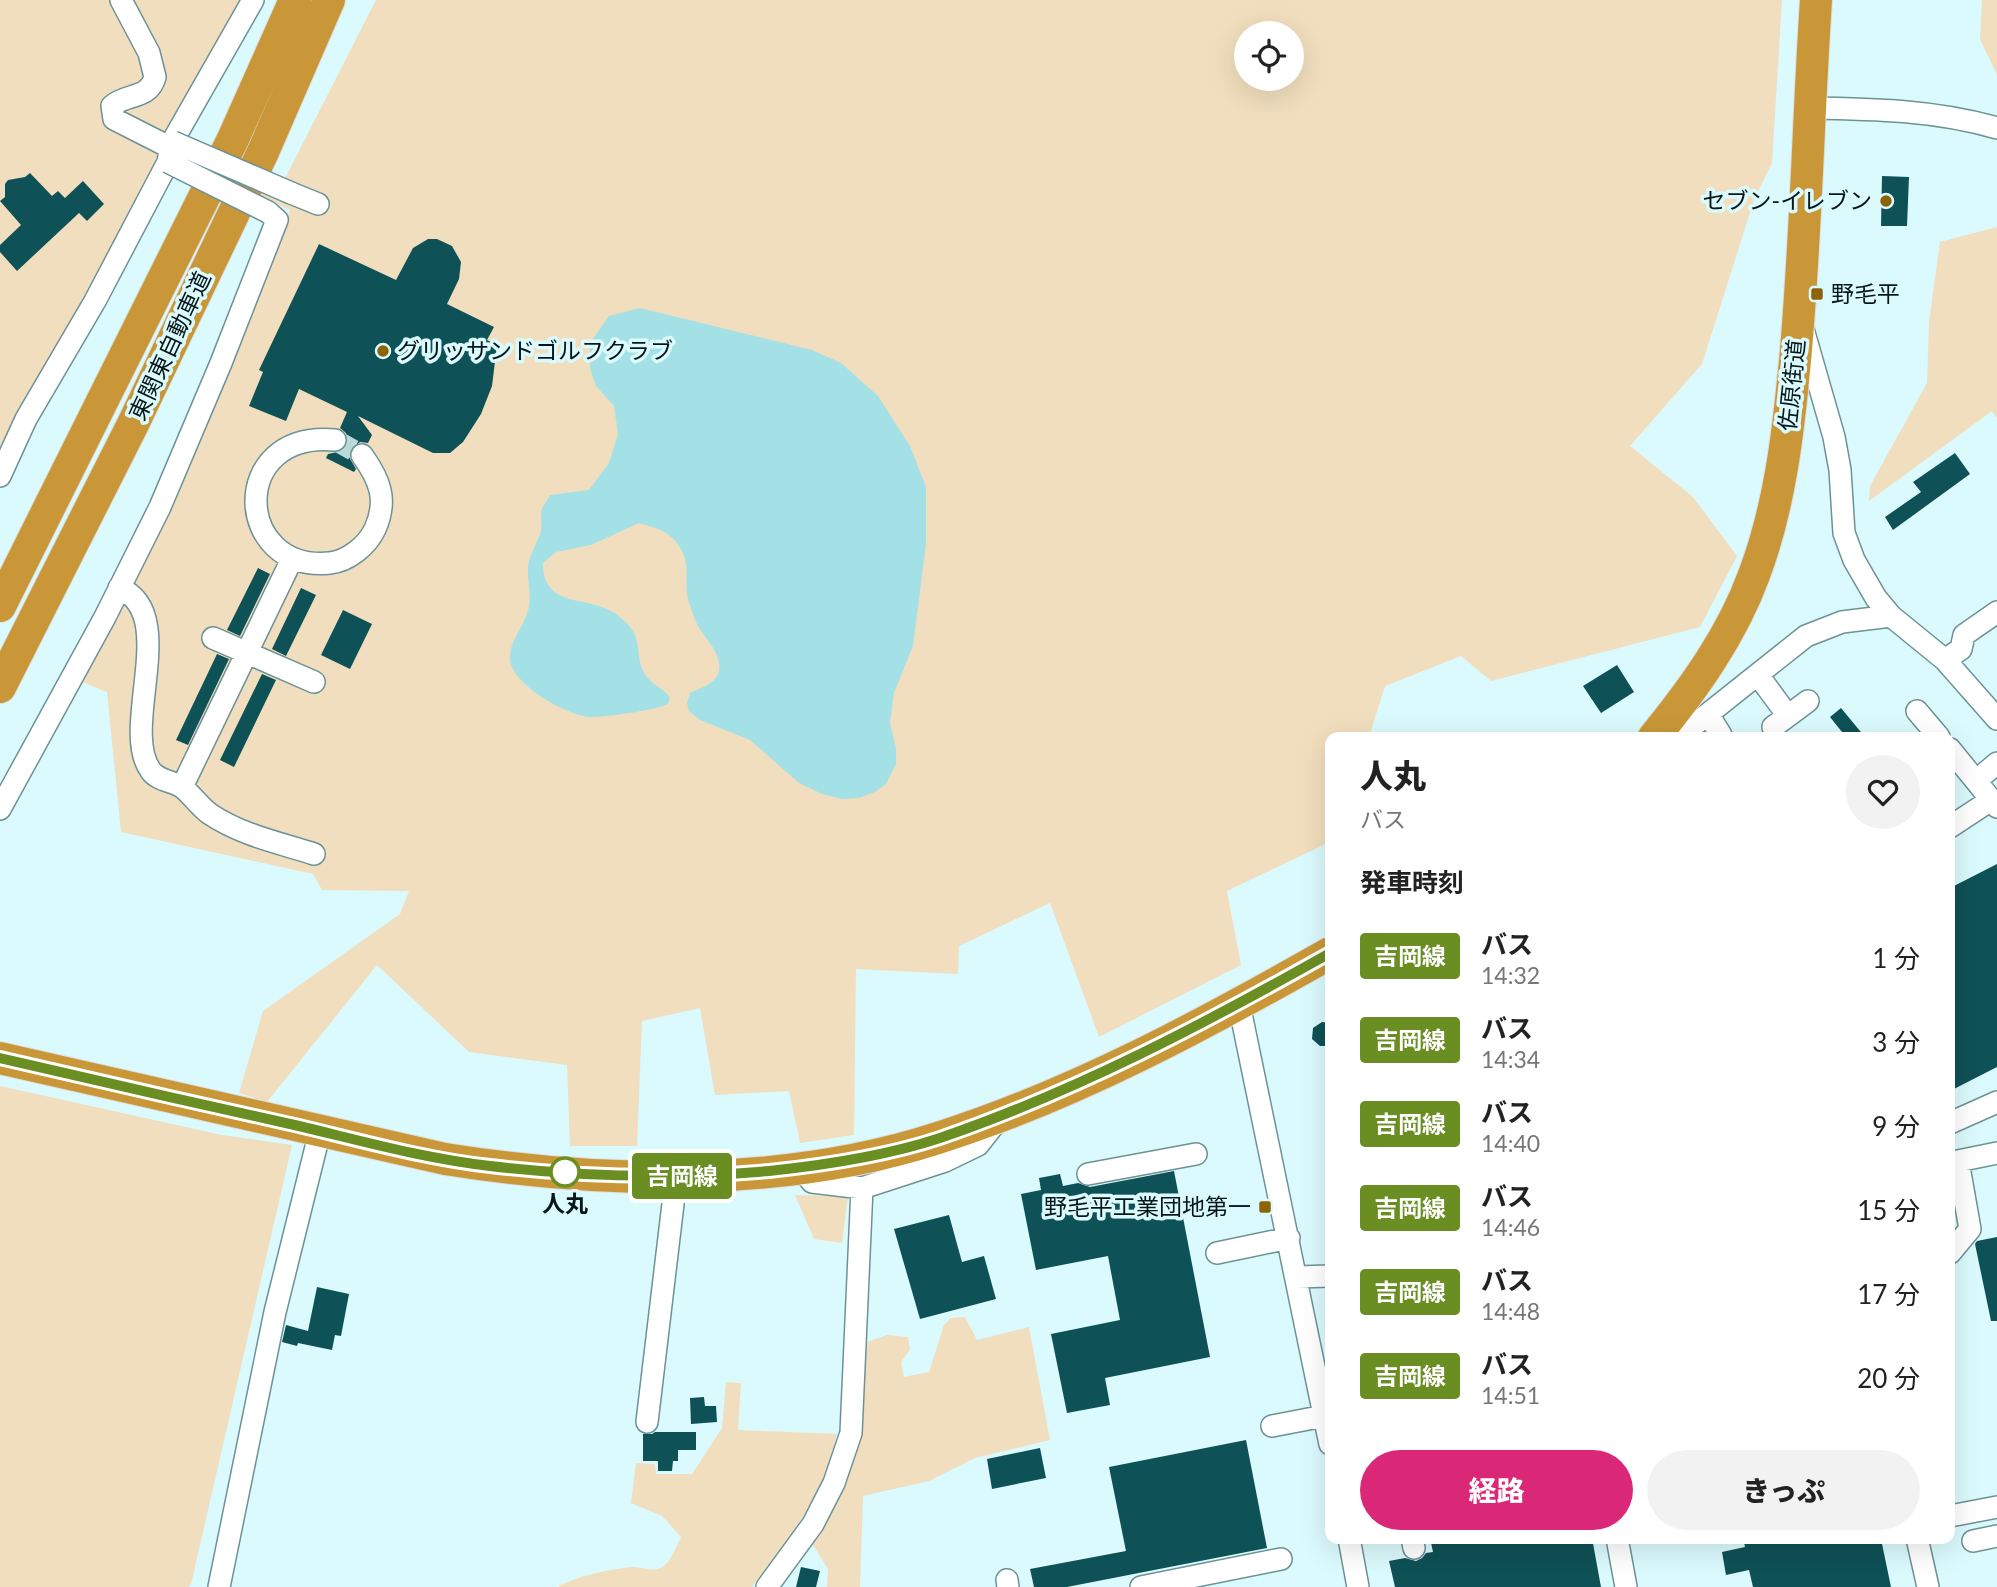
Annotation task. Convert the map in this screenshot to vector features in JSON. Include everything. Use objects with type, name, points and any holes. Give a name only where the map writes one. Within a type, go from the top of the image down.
[{"type":"highway","name":"東関東自動車道","points":[[0,606],[233,139],[295,0]]},
{"type":"highway","name":"東関東自動車道","points":[[0,687],[133,424],[262,152],[329,0]]},
{"type":"highway","name":"佐原街道","points":[[1658,732],[1685,699],[1718,646],[1749,587],[1765,545],[1782,472],[1800,313],[1816,0]]},
{"type":"highway","points":[[0,1058],[445,1159],[489,1166],[612,1175],[674,1176],[800,1167],[907,1147],[1002,1115],[1083,1082],[1239,1004],[1325,956]]},
{"type":"street","points":[[0,810],[160,507],[221,363],[277,220],[170,150],[114,119],[112,106],[123,98],[148,91],[155,78],[149,53],[121,0]]},
{"type":"street","points":[[0,476],[26,419],[95,301],[170,150],[253,0]]},
{"type":"street","points":[[1809,108],[1897,110],[1962,118],[1997,128]]},
{"type":"street","points":[[170,150],[318,204]]},
{"type":"street","points":[[1800,313],[1834,437],[1840,470],[1844,533],[1854,560],[1875,598],[1891,616],[1945,660],[1997,719]]},
{"type":"street","points":[[335,440],[316,438],[298,442],[281,451],[268,464],[259,480],[256,499],[265,534],[277,548],[292,559],[314,564],[336,562],[356,552],[371,537],[380,516],[382,494],[375,473],[362,455]]},
{"type":"street","points":[[182,787],[292,559]]},
{"type":"street","points":[[119,588],[135,597],[145,615],[148,636],[142,736],[149,769],[154,775],[182,787],[208,813],[234,828],[314,854]]},
{"type":"street","points":[[1945,660],[1961,649],[1964,635],[1997,612]]},
{"type":"street","points":[[1685,732],[1806,636],[1842,622],[1891,616]]},
{"type":"street","points":[[213,638],[314,682]]},
{"type":"street","points":[[1758,675],[1781,722],[1808,701]]},
{"type":"street","points":[[1917,711],[1935,732]]},
{"type":"street","points":[[1708,714],[1719,732]]},
{"type":"street","points":[[1955,755],[1994,803],[1955,824]]},
{"type":"street","points":[[1976,781],[1997,763]]},
{"type":"street","points":[[1239,1004],[1297,1277],[1320,1341],[1325,1421]]},
{"type":"street","points":[[1955,1121],[1997,1102]]},
{"type":"street","points":[[800,1167],[811,1182],[862,1188],[946,1161],[978,1145],[1002,1115]]},
{"type":"street","points":[[219,1587],[275,1312],[320,1131]]},
{"type":"street","points":[[1955,1247],[1969,1229],[1958,1161],[1997,1153]]},
{"type":"street","points":[[1088,1174],[1196,1154]]},
{"type":"street","points":[[647,1422],[674,1176]]},
{"type":"street","points":[[767,1587],[813,1524],[834,1483],[851,1433],[862,1188]]},
{"type":"street","points":[[1217,1254],[1289,1238]]},
{"type":"street","points":[[1297,1277],[1325,1276]]},
{"type":"street","points":[[1272,1426],[1324,1416]]},
{"type":"street","points":[[1955,1515],[1997,1507]]},
{"type":"street","points":[[1973,1541],[1997,1536]]},
{"type":"street","points":[[1350,1544],[1359,1587]]},
{"type":"street","points":[[1618,1544],[1626,1587]]},
{"type":"street","points":[[1918,1544],[1927,1587]]},
{"type":"street","points":[[1141,1587],[1281,1559]]},
{"type":"shaded area","name":"グリッサンドゴルフクラブ","points":[[0,0],[245,0],[167,142],[278,192],[376,0],[1782,0],[1772,163],[1754,200],[1702,364],[1630,446],[1693,497],[1737,556],[1700,627],[1491,681],[1461,656],[1385,686],[1371,732],[1325,732],[1325,844],[1227,891],[1241,965],[1099,1037],[1050,903],[959,946],[958,974],[856,969],[854,1135],[800,1143],[789,1091],[715,1095],[700,1008],[642,1021],[637,1146],[570,1146],[567,1065],[469,1052],[377,965],[267,1102],[239,1093],[263,1011],[400,914],[409,891],[322,890],[313,874],[121,832],[107,692],[80,681],[200,437],[290,210],[163,150],[87,300],[0,446]]},
{"type":"shaded area","points":[[1982,0],[1997,0],[1997,75],[1980,39]]},
{"type":"shaded area","points":[[1997,227],[1997,418],[1992,411],[1869,501],[1870,486],[1927,383],[1929,322],[1940,242]]},
{"type":"shaded area","points":[[0,1086],[222,1135],[292,1145],[191,1584],[188,1587],[0,1587]]},
{"type":"shaded area","points":[[795,1195],[848,1196],[842,1243],[814,1239]]},
{"type":"shaded area","points":[[965,1317],[977,1340],[1029,1327],[1050,1440],[975,1458],[929,1481],[863,1496],[860,1587],[827,1587],[828,1569],[811,1542],[859,1436],[867,1342],[887,1335],[908,1337],[910,1350],[901,1362],[904,1377],[929,1372],[944,1325],[951,1318]]},
{"type":"shaded area","points":[[726,1382],[741,1383],[738,1430],[837,1434],[826,1474],[802,1518],[752,1587],[558,1587],[604,1571],[632,1567],[652,1570],[667,1563],[681,1537],[662,1516],[631,1503],[636,1463],[655,1464],[656,1474],[692,1474],[722,1428]]},
{"type":"water","points":[[640,308],[812,350],[841,363],[878,396],[910,446],[926,487],[926,544],[913,646],[894,693],[890,723],[896,748],[896,764],[886,784],[875,792],[859,798],[842,799],[822,794],[799,783],[750,740],[700,720],[689,711],[687,703],[690,693],[715,679],[719,671],[718,659],[698,625],[689,603],[685,558],[676,542],[654,528],[639,523],[591,545],[556,552],[543,563],[545,578],[550,588],[559,595],[605,608],[626,623],[636,638],[646,676],[670,698],[668,704],[617,715],[579,715],[541,697],[520,679],[513,669],[510,653],[529,608],[528,566],[541,531],[543,507],[550,495],[589,490],[609,463],[618,434],[614,406],[596,386],[590,369],[590,343],[609,316]]},
{"type":"building","points":[[30,173],[52,196],[58,191],[65,198],[83,181],[104,204],[87,221],[79,213],[17,271],[0,252],[0,245],[21,225],[0,201],[5,197],[5,184],[8,180],[25,177]]},
{"type":"building","points":[[1882,176],[1909,177],[1907,226],[1881,226]]},
{"type":"building","name":"グリッサンドゴルフクラブ","points":[[428,239],[437,239],[452,246],[461,262],[459,279],[447,304],[494,327],[487,340],[497,345],[492,386],[481,414],[463,442],[450,453],[433,453],[358,416],[372,435],[368,443],[360,442],[351,449],[349,457],[356,469],[354,472],[326,458],[328,454],[342,451],[347,445],[346,433],[340,428],[347,412],[299,389],[286,421],[249,406],[263,372],[259,370],[319,244],[396,280],[413,248]]},
{"type":"building","points":[[1955,453],[1970,474],[1893,530],[1885,517],[1921,492],[1913,482]]},
{"type":"building","points":[[258,568],[270,574],[240,636],[227,630]]},
{"type":"building","points":[[301,588],[316,595],[286,656],[272,649]]},
{"type":"building","points":[[343,610],[372,624],[350,669],[321,655]]},
{"type":"building","points":[[217,654],[229,659],[188,745],[176,740]]},
{"type":"building","points":[[1617,665],[1634,692],[1601,713],[1583,686]]},
{"type":"building","points":[[262,674],[276,680],[234,767],[220,760]]},
{"type":"building","points":[[1841,708],[1861,732],[1842,732],[1830,717]]},
{"type":"building","points":[[1997,864],[1997,1067],[1955,1088],[1955,885]]},
{"type":"building","points":[[1325,1022],[1325,1046],[1320,1046],[1312,1039],[1313,1028]]},
{"type":"building","points":[[1174,1171],[1210,1357],[1105,1378],[1110,1405],[1067,1413],[1051,1334],[1120,1320],[1108,1256],[1036,1270],[1021,1194],[1041,1190],[1039,1178],[1060,1174],[1063,1186],[1078,1183],[1090,1187]]},
{"type":"building","points":[[949,1215],[962,1262],[984,1256],[996,1299],[920,1319],[894,1229]]},
{"type":"building","points":[[1997,1237],[1997,1321],[1991,1321],[1975,1244],[1977,1241]]},
{"type":"building","points":[[317,1287],[349,1294],[341,1336],[335,1335],[332,1350],[282,1342],[286,1325],[308,1331]]},
{"type":"building","points":[[704,1397],[705,1406],[716,1406],[717,1422],[691,1424],[690,1398]]},
{"type":"building","points":[[696,1432],[696,1450],[678,1450],[678,1461],[673,1461],[672,1471],[658,1471],[658,1461],[643,1461],[643,1434]]},
{"type":"building","points":[[1246,1440],[1267,1548],[1067,1587],[1034,1587],[1030,1569],[1126,1551],[1109,1467]]},
{"type":"building","points":[[1040,1448],[1046,1478],[992,1489],[987,1459]]},
{"type":"building","points":[[1431,1544],[1593,1544],[1601,1587],[1395,1587],[1389,1561],[1405,1558],[1416,1561],[1426,1553],[1433,1552]]},
{"type":"building","points":[[1744,1544],[1882,1544],[1891,1587],[1753,1587],[1749,1570],[1726,1575],[1722,1552],[1745,1547]]},
{"type":"building","points":[[801,1567],[820,1571],[816,1587],[796,1587]]},
{"type":"tunnel","points":[[335,440],[362,455]]},
{"type":"bus line","name":"吉岡線","points":[[0,1058],[395,1148],[489,1166],[612,1175],[756,1172],[855,1158],[907,1147],[1017,1110],[1083,1082],[1239,1004],[1325,956]]},
{"type":"place","name":"セブン-イレブン","points":[[1886,201]]},
{"type":"place","name":"野毛平","points":[[1817,294]]},
{"type":"place","name":"グリッサンドゴルフクラブ","points":[[383,351]]},
{"type":"place","name":"人丸","points":[[565,1172]]},
{"type":"place","name":"野毛平工業団地第一","points":[[1265,1207]]}]
